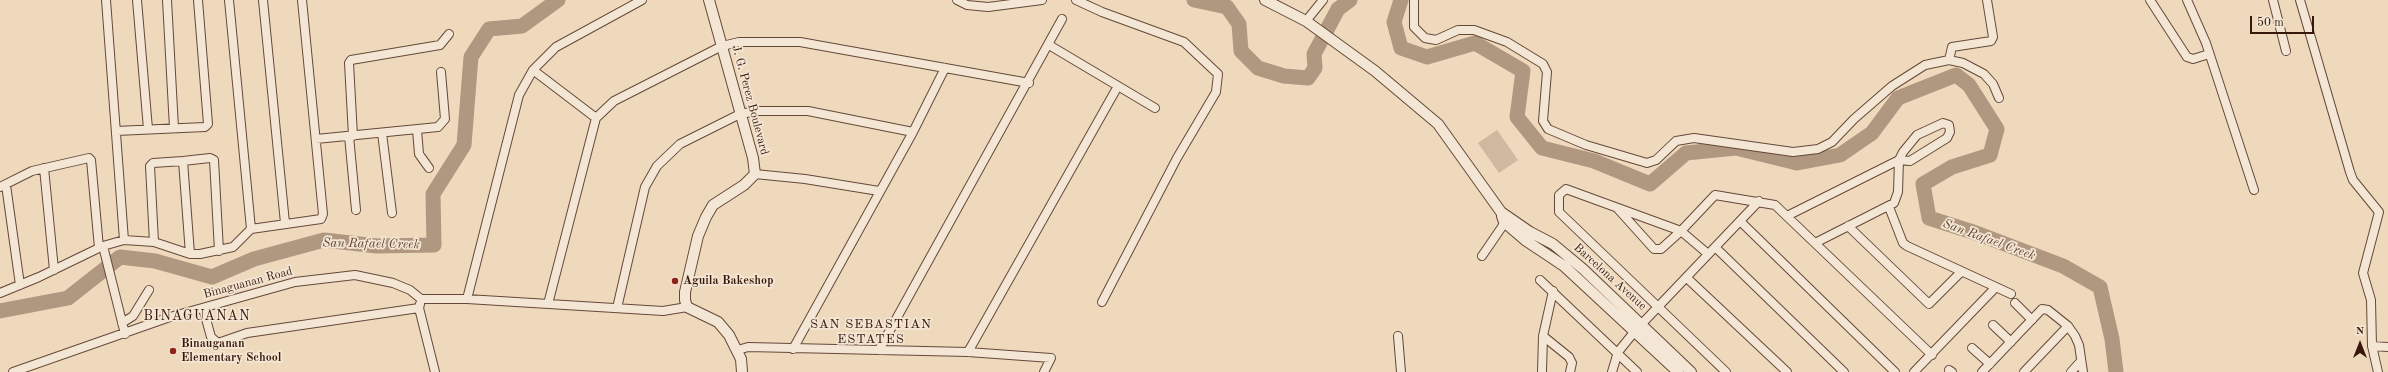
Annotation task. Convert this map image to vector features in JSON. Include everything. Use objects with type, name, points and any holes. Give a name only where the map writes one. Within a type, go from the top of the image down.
[{"type":"street","points":[[106,0],[124,240]]},
{"type":"street","points":[[137,0],[148,129]]},
{"type":"street","points":[[167,0],[174,128]]},
{"type":"street","points":[[116,131],[205,127],[208,124],[198,0]]},
{"type":"street","points":[[230,0],[251,229]]},
{"type":"street","points":[[263,0],[285,223]]},
{"type":"street","points":[[0,293],[54,270],[101,247],[124,240],[154,242],[190,254],[219,251],[233,247],[240,242],[251,229],[321,219],[324,214],[302,0]]},
{"type":"street","points":[[467,299],[519,95],[533,70],[556,47],[642,0]]},
{"type":"street","name":"J. G. Perez Boulevard","points":[[687,308],[685,292],[698,236],[706,217],[713,205],[744,185],[755,174],[753,158],[709,0]]},
{"type":"street","points":[[957,0],[966,5],[988,7],[1042,0]]},
{"type":"street","points":[[1076,0],[1102,12],[1184,42],[1218,74],[1216,92],[1177,158],[1102,302]]},
{"type":"street","name":"Barcelona Avenue","points":[[1265,0],[1308,23],[1375,71],[1438,124],[1458,148],[1504,217],[1527,236],[1554,244],[1639,328],[1678,372]]},
{"type":"street","points":[[1308,23],[1323,0]]},
{"type":"street","points":[[1414,0],[1414,27],[1425,38],[1436,40],[1458,30],[1474,30],[1507,42],[1543,64],[1546,72],[1543,121],[1548,129],[1586,145],[1648,163],[1656,160],[1676,141],[1694,138],[1793,152],[1818,150],[1832,142],[1854,119],[1892,86],[1925,65],[1949,60],[1963,62],[1984,74],[1993,84],[1999,98]]},
{"type":"street","points":[[1949,60],[1952,47],[1991,41],[1993,37],[1987,0]]},
{"type":"street","points":[[2150,0],[2187,57],[2193,59],[2209,54]]},
{"type":"street","points":[[2187,0],[2209,54],[2254,190]]},
{"type":"street","points":[[2273,0],[2286,51]]},
{"type":"street","points":[[2300,0],[2350,172],[2353,180],[2378,212],[2363,273],[2371,300],[2372,346],[2378,372]]},
{"type":"street","points":[[879,350],[1028,83],[1062,19]]},
{"type":"street","points":[[356,210],[351,136],[349,63],[351,60],[440,45],[449,34]]},
{"type":"street","points":[[548,304],[596,118],[614,101],[722,46],[739,42],[800,42],[1028,83]]},
{"type":"street","points":[[1049,45],[1155,108]]},
{"type":"street","points":[[793,349],[879,191],[913,132],[945,68]]},
{"type":"street","points":[[533,70],[596,118]]},
{"type":"street","points":[[316,139],[438,127],[445,119],[441,72]]},
{"type":"street","points":[[968,352],[1118,86]]},
{"type":"street","points":[[617,308],[645,187],[657,166],[680,144],[740,114],[757,111],[808,111],[913,132]]},
{"type":"street","points":[[1787,216],[1899,160],[1910,161],[1947,138],[1950,132],[1949,125],[1943,122],[1917,134],[1903,152],[1899,160],[1897,198],[1889,207],[1815,243]]},
{"type":"street","points":[[418,130],[419,154],[429,168]]},
{"type":"street","points":[[382,133],[392,213]]},
{"type":"street","points":[[20,285],[3,186],[32,171],[85,158],[91,160],[101,247],[111,274],[125,334]]},
{"type":"street","points":[[154,242],[150,166],[153,163],[210,158],[214,160],[219,251]]},
{"type":"street","points":[[183,161],[190,254]]},
{"type":"street","points":[[44,168],[54,270]]},
{"type":"street","points":[[755,174],[805,179],[879,191]]},
{"type":"street","points":[[1708,254],[1681,231],[1566,189],[1559,196],[1559,212],[1726,372]]},
{"type":"street","points":[[1617,208],[1654,248],[1661,249],[1716,195],[1759,201],[1779,206],[1787,216],[1932,355]]},
{"type":"street","points":[[1612,372],[1618,352],[1659,307],[1688,279],[1708,254],[1759,201]]},
{"type":"street","points":[[1889,207],[1903,243],[1961,272],[2011,294]]},
{"type":"street","points":[[1482,256],[1504,217]]},
{"type":"street","points":[[1740,222],[1895,372]]},
{"type":"street","points":[[1848,226],[1929,304],[1961,272]]},
{"type":"street","points":[[1715,247],[1844,372]]},
{"type":"street","name":"Binaguanan Road","points":[[13,372],[65,352],[203,308],[295,282],[355,275],[393,283],[410,290],[421,299]]},
{"type":"street","points":[[1688,279],[1787,372]]},
{"type":"street","points":[[1540,280],[1618,352],[1636,372]]},
{"type":"street","points":[[1914,372],[1996,287]]},
{"type":"street","points":[[122,323],[133,316],[149,290]]},
{"type":"street","points":[[1542,372],[1543,336],[1552,291]]},
{"type":"street","points":[[435,372],[419,308],[421,299],[467,299],[664,311],[687,308],[718,322],[738,350],[742,372]]},
{"type":"street","points":[[2015,303],[2032,320]]},
{"type":"street","points":[[203,308],[211,336],[218,343],[247,333],[419,308]]},
{"type":"street","points":[[1982,372],[2042,309],[2045,309],[2068,326],[2079,345],[2083,372]]},
{"type":"street","points":[[1993,325],[2011,342]]},
{"type":"street","points":[[2024,372],[2068,326]]},
{"type":"street","name":"Barcelona Avenue","points":[[1639,328],[1691,372]]},
{"type":"street","points":[[1398,336],[1400,369]]},
{"type":"street","points":[[1543,336],[1569,357],[1572,363],[1570,372]]},
{"type":"street","points":[[2372,346],[2388,347]]},
{"type":"street","points":[[738,350],[748,347],[968,352],[1051,358],[1044,372]]},
{"type":"street","points":[[1972,348],[1990,364]]},
{"type":"street","points":[[2071,372],[2082,361]]},
{"type":"shaded area","points":[[1497,130],[1518,160],[1499,173],[1478,143]]},
{"type":"waterway","name":"San Rafael Creek","points":[[0,311],[68,298],[120,257],[155,261],[212,277],[254,259],[324,240],[377,246],[434,245],[433,194],[464,145],[471,57],[489,29],[522,26],[558,0]]},
{"type":"waterway","name":"San Rafael Creek","points":[[1194,0],[1227,7],[1239,24],[1241,51],[1258,68],[1284,76],[1308,78],[1315,68],[1314,54],[1338,9],[1350,0]]},
{"type":"waterway","name":"San Rafael Creek","points":[[1401,0],[1394,22],[1401,48],[1427,57],[1475,43],[1523,71],[1517,117],[1542,148],[1594,161],[1650,184],[1686,153],[1736,148],[1797,163],[1840,155],[1872,133],[1898,98],[1956,75],[1969,85],[1997,129],[1990,155],[1952,167],[1923,184],[1929,218],[1976,233],[2063,266],[2100,287],[2112,339],[2116,372]]},
{"type":"place","name":"Aguila Bakeshop","points":[[675,281]]},
{"type":"place","name":"Binauganan Elementary School","points":[[173,351]]},
{"type":"district","name":"BINAGUANAN","points":[[197,316]]},
{"type":"district","name":"SAN SEBASTIAN ESTATES","points":[[871,332]]}]
